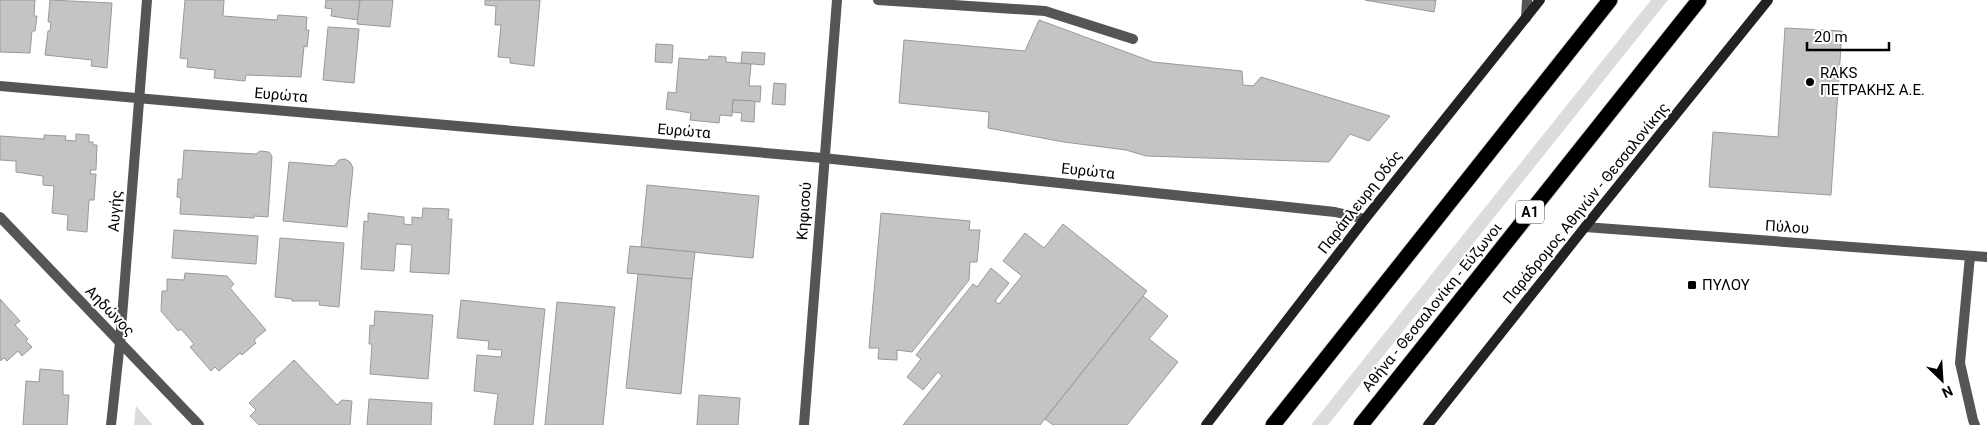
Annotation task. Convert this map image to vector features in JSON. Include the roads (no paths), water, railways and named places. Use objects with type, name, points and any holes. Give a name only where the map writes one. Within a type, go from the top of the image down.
[{"type":"highway","points":[[1273,425],[1610,0]]},
{"type":"highway","name":"Αθήνα - Θεσσαλονίκη - Εύζωνοι","points":[[1361,425],[1699,0]]},
{"type":"main road","name":"Παράπλευρη Οδός","points":[[1206,425],[1365,219],[1540,0]]},
{"type":"main road","name":"Παράδρομος Αθηνών - Θεσσαλονίκης","points":[[1428,425],[1768,0]]},
{"type":"street","name":"Αυγής","points":[[111,425],[120,342],[147,0]]},
{"type":"street","name":"Κηφισού","points":[[804,425],[823,158],[837,0]]},
{"type":"street","points":[[878,0],[1045,11],[1133,39]]},
{"type":"street","points":[[1526,18],[1527,0]]},
{"type":"street","name":"Ευρώτα","points":[[0,86],[823,158],[1335,212],[1365,219]]},
{"type":"street","name":"Αηδώνος","points":[[0,217],[199,425]]},
{"type":"street","name":"Πύλου","points":[[1585,227],[1987,257]]},
{"type":"street","points":[[1970,256],[1960,363],[1975,425]]},
{"type":"place","name":"RAKS ΠΕΤΡΑΚΗΣ Α.Ε.","points":[[1810,82]]},
{"type":"place","name":"ΠΥΛΟΥ","points":[[1692,285]]}]
